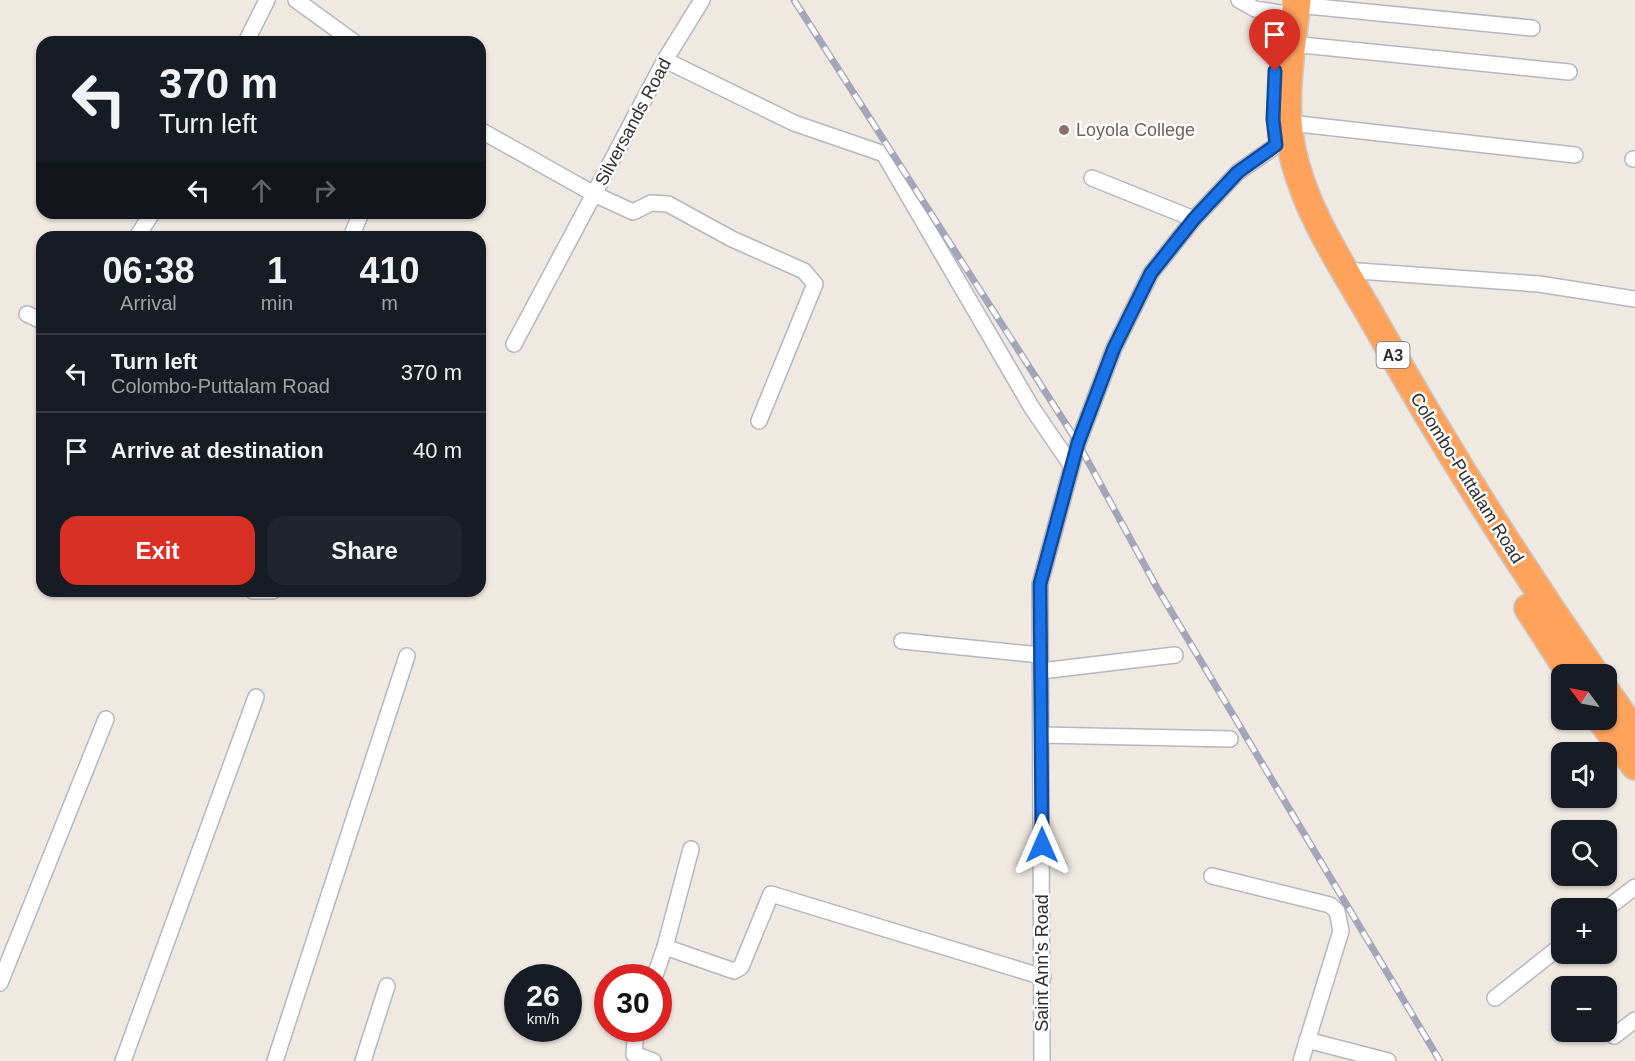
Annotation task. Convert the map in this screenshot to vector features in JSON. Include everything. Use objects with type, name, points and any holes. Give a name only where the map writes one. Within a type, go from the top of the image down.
[{"type":"highway","name":"Colombo-Puttalam Road","points":[[1289,4],[1292,44],[1283,178],[1301,225],[1331,283],[1460,504],[1565,664]]},
{"type":"highway","name":"Colombo-Puttalam Road","points":[[1289,4],[1273,99],[1299,175],[1321,228],[1466,481],[1589,664]]},
{"type":"highway","points":[[1617,725],[1635,766]]},
{"type":"street","points":[[249,36],[267,0]]},
{"type":"street","points":[[296,0],[346,36]]},
{"type":"street","name":"Silversands Road","points":[[486,133],[594,194],[665,60],[702,0]]},
{"type":"street","points":[[1239,0],[1255,9],[1289,4],[1532,28]]},
{"type":"street","points":[[1292,44],[1569,72]]},
{"type":"street","points":[[665,60],[794,123],[884,154],[1032,408],[1071,465]]},
{"type":"street","points":[[1286,135],[1575,155]]},
{"type":"street","name":"Saint Ann's Road","points":[[1042,1061],[1040,584],[1071,465],[1114,348],[1151,273],[1194,219],[1238,172],[1286,135]]},
{"type":"street","points":[[1092,178],[1194,219]]},
{"type":"street","points":[[514,344],[594,194],[633,212],[651,203],[668,204],[732,239],[804,271],[815,284],[759,421]]},
{"type":"street","points":[[1345,270],[1539,284],[1635,299]]},
{"type":"street","points":[[27,314],[36,318]]},
{"type":"street","points":[[902,641],[1040,655]]},
{"type":"street","points":[[1041,671],[1175,655]]},
{"type":"street","points":[[275,1061],[407,656]]},
{"type":"street","points":[[123,1061],[255,697]]},
{"type":"street","points":[[0,983],[106,719]]},
{"type":"street","points":[[1041,735],[1230,739]]},
{"type":"street","points":[[659,964],[691,849]]},
{"type":"street","points":[[1212,876],[1330,905],[1337,911],[1341,931],[1301,1061]]},
{"type":"street","points":[[1617,901],[1635,887]]},
{"type":"street","points":[[665,947],[734,971],[741,967],[771,894],[1043,977]]},
{"type":"street","points":[[1495,998],[1551,954]]},
{"type":"street","points":[[363,1061],[387,986]]},
{"type":"street","points":[[1617,1034],[1635,1020]]},
{"type":"street","points":[[1307,1040],[1388,1061]]},
{"type":"street","points":[[635,1042],[634,1054],[653,1061]]},
{"type":"railway","points":[[794,0],[1078,443],[1156,586],[1440,1061]]},
{"type":"place","name":"Loyola College","points":[[1064,130]]},
{"type":"route","points":[[1042,845],[1040,584],[1071,465],[1114,348],[1151,273],[1194,219],[1238,172],[1276,145],[1273,119],[1275,71]]}]
